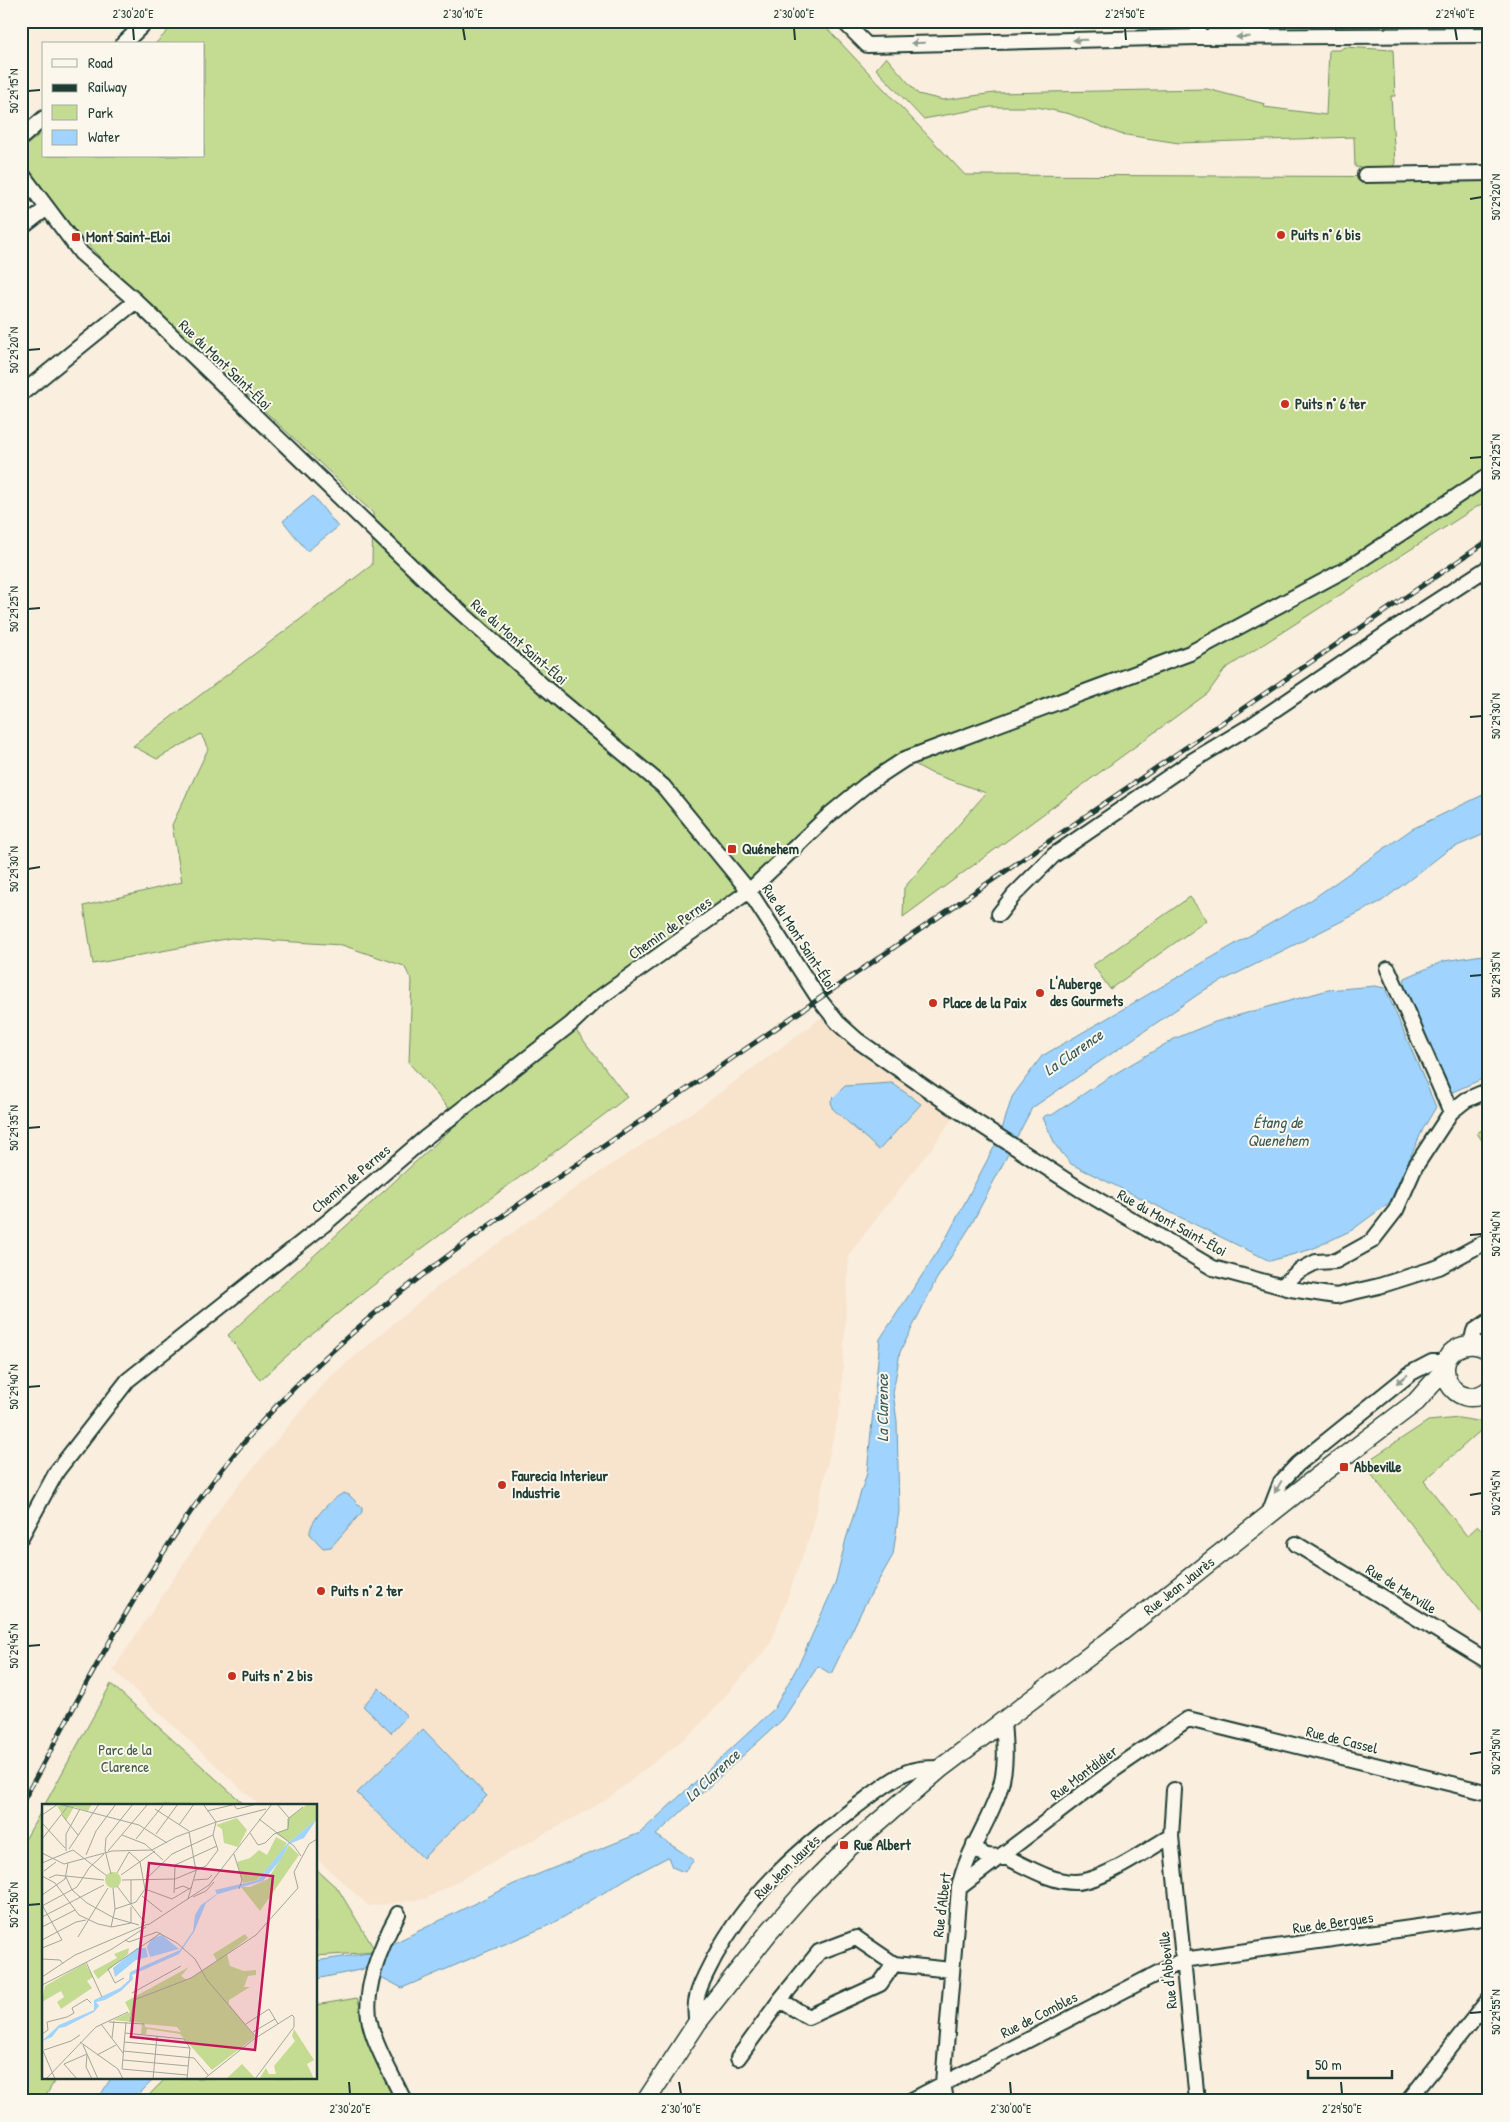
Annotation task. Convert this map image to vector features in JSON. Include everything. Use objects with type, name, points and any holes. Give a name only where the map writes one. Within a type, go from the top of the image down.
[{"type":"main road","name":"Rue Jean Jaurès","points":[[646,2101],[696,2023],[769,1932],[805,1891],[848,1849],[941,1768],[1121,1632],[1416,1402],[1446,1366],[1453,1351],[1482,1346]]},
{"type":"main road","points":[[1446,1366],[1448,1383],[1458,1393]]},
{"type":"main road","name":"Rue Jean Jaurès","points":[[1416,1402],[1458,1393],[1471,1397],[1487,1394]]},
{"type":"street","points":[[125,42],[147,21]]},
{"type":"street","points":[[843,21],[867,45],[1361,34],[1489,36]]},
{"type":"street","points":[[1198,21],[1198,37]]},
{"type":"street","points":[[21,138],[42,120]]},
{"type":"street","points":[[1366,175],[1489,173]]},
{"type":"street","name":"Rue du Mont Saint-Éloi","points":[[21,174],[81,253],[136,301],[436,590],[542,685],[663,786],[749,891],[820,999],[838,1023],[858,1040],[991,1132],[1078,1188],[1213,1268],[1282,1286],[1336,1296],[1379,1286],[1439,1267],[1489,1240]]},
{"type":"street","points":[[21,228],[47,208]]},
{"type":"street","points":[[21,394],[136,301]]},
{"type":"street","name":"Chemin de Pernes","points":[[21,1537],[58,1470],[128,1380],[326,1223],[425,1138],[571,1024],[595,1000],[749,891],[829,815],[867,784],[905,759],[1190,653],[1350,567],[1489,475]]},
{"type":"street","points":[[999,914],[1014,895],[1054,855],[1192,761],[1252,725],[1489,567]]},
{"type":"street","points":[[1388,969],[1451,1112]]},
{"type":"street","points":[[1282,1286],[1299,1271],[1316,1262],[1336,1261],[1372,1241],[1396,1210],[1416,1167],[1451,1112],[1466,1100],[1489,1090]]},
{"type":"street","points":[[1482,1346],[1474,1331],[1489,1321]]},
{"type":"street","points":[[1268,1516],[1281,1482],[1298,1464],[1411,1373],[1432,1362],[1446,1366]]},
{"type":"street","name":"Rue de Merville","points":[[1296,1544],[1489,1662]]},
{"type":"street","name":"Rue de Cassel","points":[[1188,1719],[1489,1793]]},
{"type":"street","name":"Rue Montdidier","points":[[958,1888],[1115,1769],[1188,1719]]},
{"type":"street","name":"Rue d'Albert","points":[[946,2101],[943,2083],[958,1888],[964,1865],[999,1792],[1006,1757],[1002,1722]]},
{"type":"street","name":"Rue Jean Jaurès","points":[[696,2023],[694,2010],[699,1987],[731,1928],[761,1889],[792,1858],[828,1828],[904,1773],[921,1768],[941,1768]]},
{"type":"street","name":"Rue d'Abbeville","points":[[1174,1790],[1171,1836],[1197,2101]]},
{"type":"street","points":[[974,1844],[981,1854],[987,1858],[1002,1856],[1052,1878],[1075,1882],[1108,1873],[1171,1836]]},
{"type":"street","points":[[398,1914],[386,1940],[367,1994],[371,2028],[404,2101]]},
{"type":"street","name":"Rue de Bergues","points":[[1182,1960],[1489,1917]]},
{"type":"street","points":[[738,2058],[780,2000],[819,1952],[856,1938],[894,1964],[951,1970]]},
{"type":"street","name":"Rue de Combles","points":[[910,2101],[1182,1960]]},
{"type":"street","points":[[780,2000],[808,2017],[880,1984],[894,1964]]},
{"type":"street","points":[[1408,2101],[1489,1999]]},
{"type":"shaded area","points":[[829,1012],[953,1107],[953,1117],[936,1142],[849,1254],[841,1403],[813,1527],[770,1645],[695,1730],[606,1800],[425,1899],[369,1906],[318,1860],[318,1804],[258,1804],[113,1670],[223,1504],[328,1379],[437,1287],[574,1189],[702,1106]]},
{"type":"green space","points":[[177,21],[820,21],[965,175],[1489,177],[1489,499],[1225,669],[1208,693],[903,917],[904,888],[986,793],[931,773],[905,759],[749,891],[571,1024],[627,1097],[394,1269],[303,1342],[260,1380],[228,1335],[460,1121],[409,1063],[412,980],[404,966],[342,945],[231,938],[93,964],[84,906],[182,882],[172,825],[208,749],[201,734],[157,759],[133,746],[372,565],[373,513],[92,249],[52,204],[21,153],[21,150],[42,133],[42,158],[205,158],[205,42],[157,42]]},
{"type":"green space","points":[[1325,21],[1393,21],[1393,24],[1385,24],[1385,31],[1325,30]]},
{"type":"green space","points":[[1344,47],[1393,50],[1395,96],[1391,96],[1395,163],[1391,170],[1355,167],[1354,137],[1179,143],[1120,134],[1070,114],[1037,107],[991,107],[923,119],[876,69],[886,57],[918,94],[943,100],[995,93],[1207,89],[1265,104],[1264,107],[1326,115],[1329,50],[1340,50]]},
{"type":"green space","points":[[1190,897],[1207,920],[1110,989],[1093,965]]},
{"type":"green space","points":[[1489,1126],[1489,1151],[1477,1133]]},
{"type":"green space","points":[[1459,1418],[1489,1423],[1424,1481],[1467,1536],[1478,1526],[1489,1538],[1489,1622],[1363,1464],[1428,1421]]},
{"type":"green space","name":"Parc de la Clarence","points":[[111,1684],[244,1804],[45,1804]]},
{"type":"green space","points":[[42,1810],[42,2080],[55,2080],[43,2101],[21,2101],[21,1847]]},
{"type":"green space","points":[[318,1871],[338,1889],[376,1952],[318,1956]]},
{"type":"green space","points":[[357,1998],[395,2101],[143,2101],[164,2080],[318,2080],[318,2005]]},
{"type":"water","points":[[313,496],[338,527],[307,551],[283,521]]},
{"type":"water","name":"La Clarence","points":[[1489,792],[1489,832],[1448,850],[1382,901],[1206,989],[1032,1108],[970,1227],[936,1280],[900,1352],[893,1393],[897,1421],[899,1511],[893,1555],[864,1606],[831,1674],[818,1666],[783,1719],[656,1835],[694,1860],[684,1872],[672,1867],[668,1857],[626,1879],[554,1923],[402,1988],[379,1976],[369,1968],[318,1979],[318,1961],[376,1952],[514,1884],[640,1833],[774,1709],[800,1662],[835,1584],[846,1539],[867,1473],[880,1339],[944,1242],[1000,1136],[1012,1097],[1042,1056],[1311,900],[1412,829]]},
{"type":"water","points":[[1489,954],[1489,1076],[1448,1094],[1404,986],[1405,978],[1444,961]]},
{"type":"water","name":"Étang de Quenehem","points":[[1375,986],[1385,988],[1436,1107],[1423,1129],[1390,1202],[1352,1230],[1312,1249],[1270,1261],[1071,1164],[1056,1146],[1043,1118],[1046,1115],[1052,1115],[1106,1079],[1174,1039],[1215,1022],[1328,990]]},
{"type":"water","points":[[892,1083],[921,1104],[879,1150],[832,1108],[831,1100],[845,1086]]},
{"type":"water","points":[[344,1493],[349,1495],[362,1508],[362,1512],[331,1547],[323,1548],[310,1534],[313,1523],[322,1510]]},
{"type":"water","points":[[379,1688],[407,1716],[391,1733],[363,1706]]},
{"type":"water","points":[[423,1729],[487,1796],[423,1858],[357,1793]]},
{"type":"water","points":[[110,2080],[153,2080],[132,2101],[97,2101]]},
{"type":"railway","points":[[21,1805],[120,1623],[175,1535],[204,1493],[268,1415],[301,1381],[372,1316],[446,1257],[525,1200],[1489,540]]},
{"type":"place","name":"Puits n° 6 bis","points":[[1281,235]]},
{"type":"place","name":"Mont Saint-Eloi","points":[[76,237]]},
{"type":"place","name":"Puits n° 6 ter","points":[[1285,404]]},
{"type":"place","name":"Quénehem","points":[[732,849]]},
{"type":"place","name":"L'Auberge des Gourmets","points":[[1040,993]]},
{"type":"place","name":"Place de la Paix","points":[[933,1003]]},
{"type":"place","name":"Abbeville","points":[[1344,1467]]},
{"type":"place","name":"Faurecia Interieur Industrie","points":[[502,1485]]},
{"type":"place","name":"Puits n° 2 ter","points":[[321,1591]]},
{"type":"place","name":"Puits n° 2 bis","points":[[232,1676]]},
{"type":"place","name":"Rue Albert","points":[[844,1845]]}]
